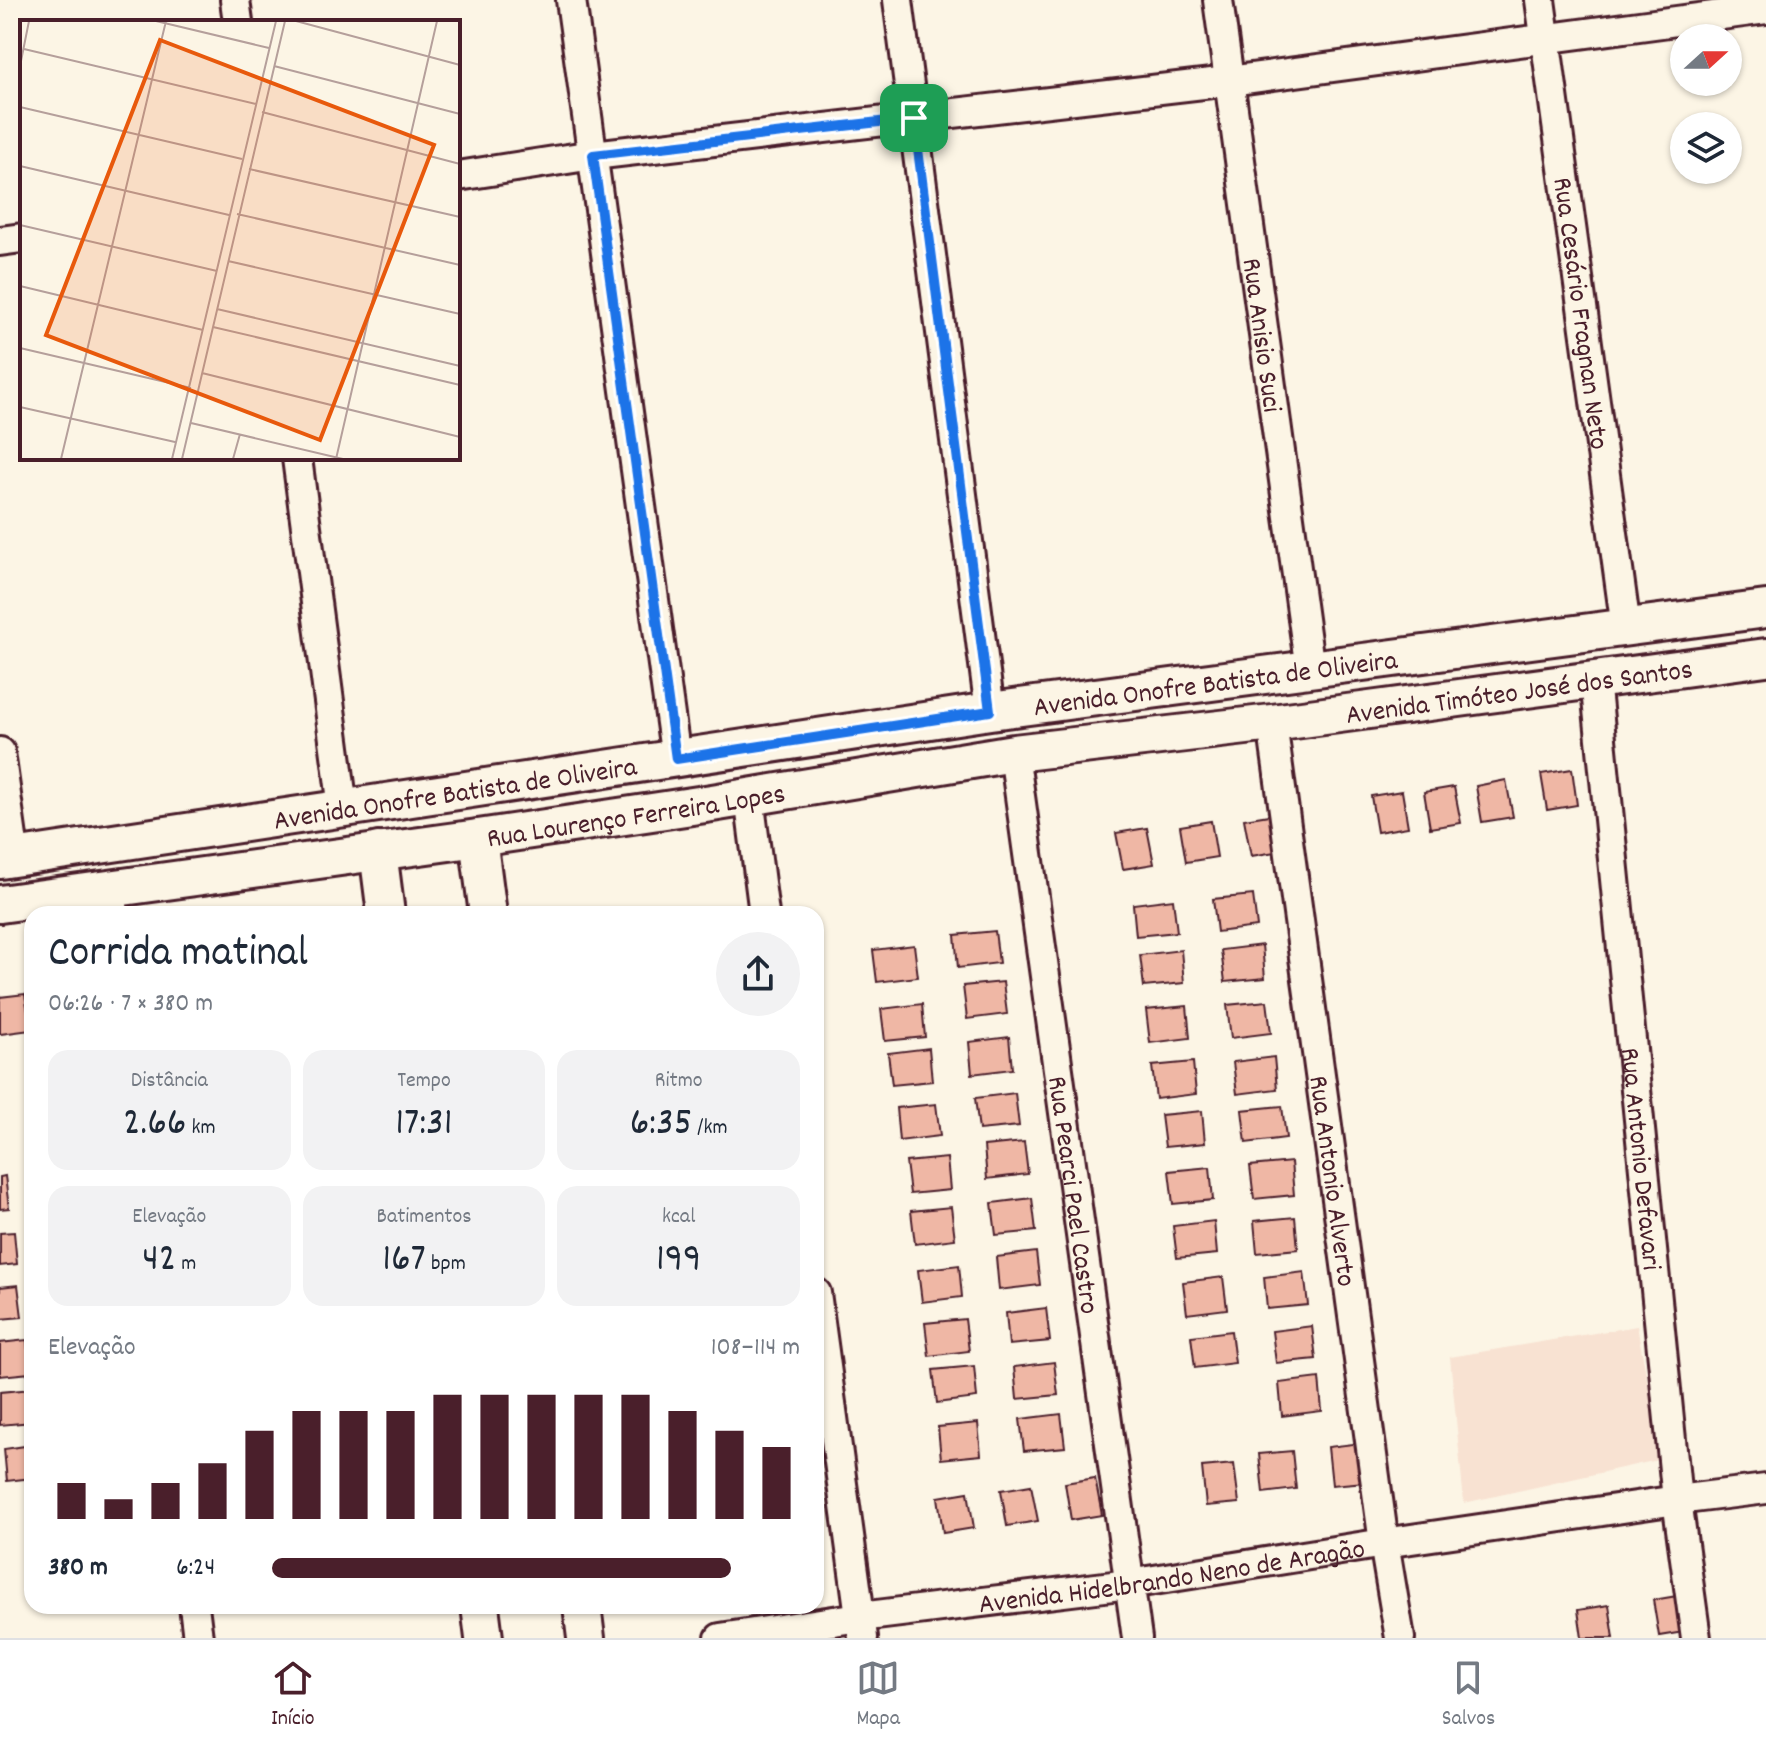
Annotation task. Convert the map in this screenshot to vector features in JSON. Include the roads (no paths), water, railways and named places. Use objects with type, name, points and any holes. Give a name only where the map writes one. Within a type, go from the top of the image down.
[{"type":"street","points":[[235,0],[238,20]]},
{"type":"street","points":[[571,0],[676,759]]},
{"type":"street","points":[[898,0],[990,711]]},
{"type":"street","name":"Rua Anisio Suci","points":[[1218,0],[1310,670]]},
{"type":"street","name":"Rua Cesário Fragnan Neto","points":[[1540,0],[1626,628]]},
{"type":"street","points":[[460,176],[593,155],[1229,81],[1766,9]]},
{"type":"street","points":[[0,241],[20,238]]},
{"type":"street","points":[[297,460],[343,808]]},
{"type":"street","name":"Avenida Onofre Batista de Oliveira","points":[[7,860],[990,711],[1766,609]]},
{"type":"street","name":"Avenida Timóteo José dos Santos","points":[[1272,723],[1766,657]]},
{"type":"street","name":"Rua Antonio Defavari","points":[[1595,679],[1677,1500],[1696,1638]]},
{"type":"street","name":"Rua Lourenço Ferreira Lopes","points":[[0,904],[113,901],[378,851],[749,797],[1014,753],[1272,723]]},
{"type":"street","name":"Rua Antonio Alverto","points":[[1272,723],[1384,1543],[1400,1638]]},
{"type":"street","points":[[0,752],[7,860]]},
{"type":"street","name":"Rua Pearci Pael Castro","points":[[1014,753],[1137,1638]]},
{"type":"street","points":[[749,797],[763,906]]},
{"type":"street","points":[[478,838],[487,906]]},
{"type":"street","points":[[378,851],[385,906]]},
{"type":"street","points":[[824,1351],[862,1628]]},
{"type":"street","name":"Avenida Hidelbrando Neno de Aragão","points":[[720,1638],[862,1628],[1384,1543],[1766,1489]]},
{"type":"street","points":[[195,1614],[198,1638]]},
{"type":"street","points":[[481,1614],[484,1638]]},
{"type":"street","points":[[583,1614],[586,1638]]}]
